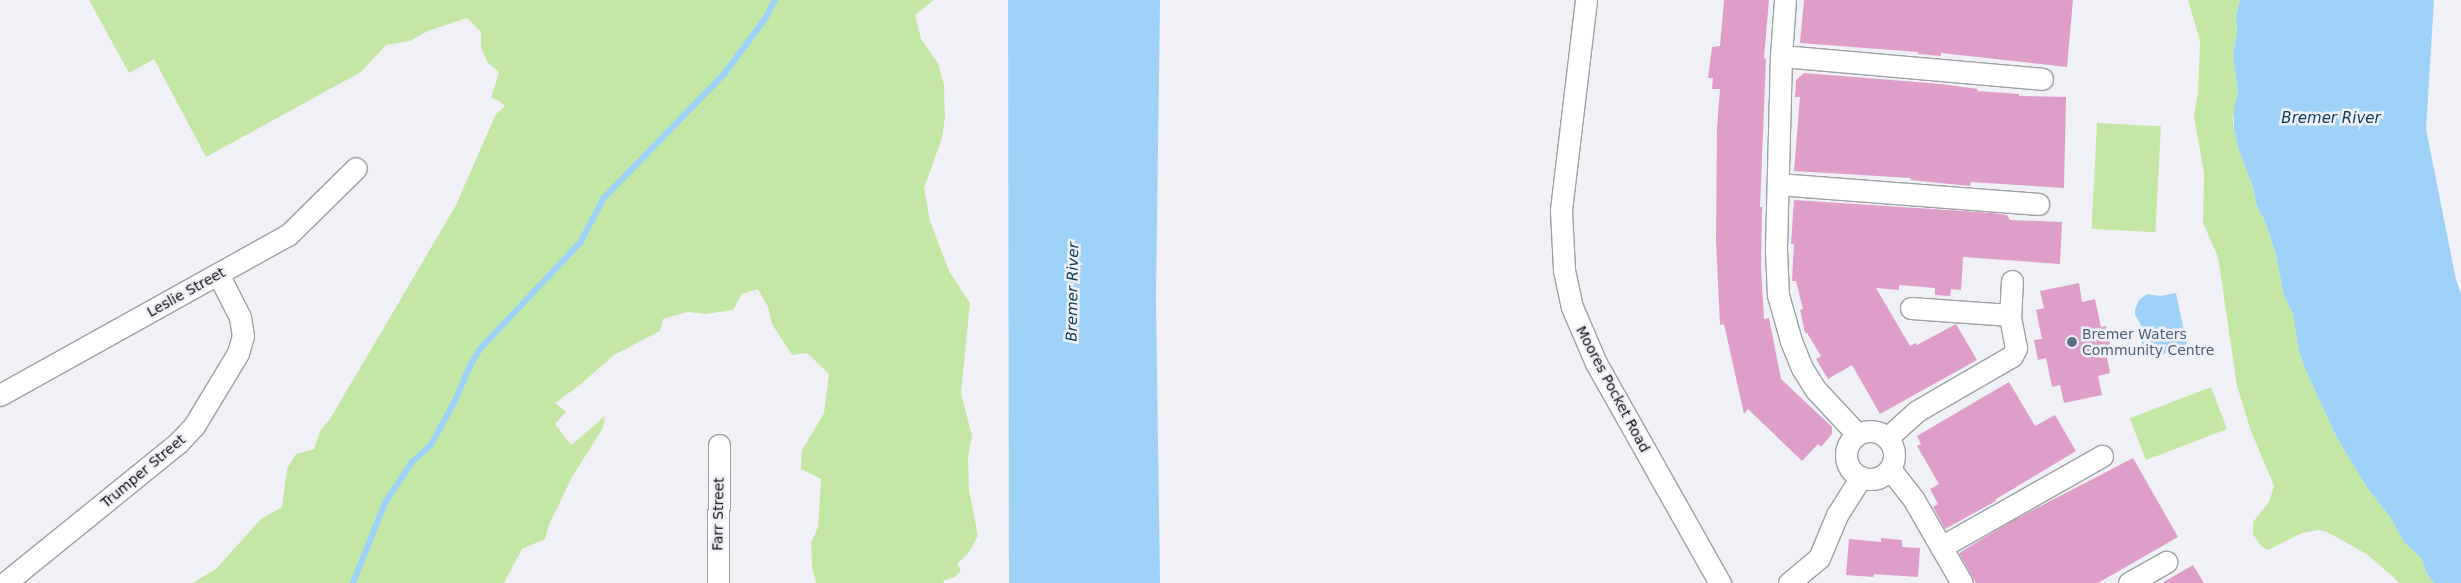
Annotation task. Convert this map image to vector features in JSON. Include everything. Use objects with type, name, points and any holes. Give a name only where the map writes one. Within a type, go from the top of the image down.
[{"type":"street","name":"Moores Pocket Road","points":[[1586,0],[1561,210],[1564,270],[1572,307],[1586,346],[1720,583]]},
{"type":"street","points":[[1785,0],[1781,56],[1777,283],[1791,341],[1800,364],[1813,385],[1857,434]]},
{"type":"street","points":[[1781,56],[2042,79]]},
{"type":"street","name":"Leslie Street","points":[[0,395],[288,235],[356,168]]},
{"type":"street","points":[[1778,184],[2038,204]]},
{"type":"street","name":"Trumper Street","points":[[4,583],[178,443],[194,426],[238,352],[243,336],[240,317],[218,274]]},
{"type":"street","points":[[1887,438],[1917,411],[2012,356],[2016,344],[2010,314],[2012,281]]},
{"type":"street","points":[[1911,308],[2010,314]]},
{"type":"street","points":[[1876,431],[1887,438],[1894,452],[1890,469],[1877,478],[1861,477],[1851,471],[1846,457],[1849,442],[1857,434],[1876,431]]},
{"type":"street","name":"Farr Street","points":[[718,583],[719,445]]},
{"type":"street","points":[[1941,546],[2102,456]]},
{"type":"street","points":[[1890,469],[1914,500],[1962,583]]},
{"type":"street","points":[[1790,583],[1820,558],[1837,516],[1861,477]]},
{"type":"street","points":[[2129,583],[2166,562]]},
{"type":"green space","points":[[89,0],[934,0],[915,15],[921,39],[938,63],[944,85],[945,117],[942,138],[924,188],[930,221],[949,271],[970,303],[961,393],[972,436],[968,458],[969,490],[978,536],[969,552],[957,564],[961,570],[955,577],[943,581],[944,583],[816,583],[812,567],[811,543],[818,527],[821,479],[801,469],[802,450],[824,413],[829,374],[807,353],[792,355],[772,324],[768,307],[758,289],[742,294],[733,310],[706,314],[687,312],[663,319],[660,331],[614,355],[581,384],[555,403],[566,412],[555,424],[571,445],[605,416],[603,428],[572,477],[549,525],[545,539],[522,549],[504,583],[192,583],[216,569],[261,519],[282,507],[287,469],[296,454],[314,449],[320,431],[330,419],[455,207],[496,114],[505,106],[491,98],[499,72],[487,62],[481,47],[481,32],[467,18],[428,31],[410,41],[386,45],[361,72],[206,157],[154,59],[129,73]]},
{"type":"green space","points":[[2188,0],[2240,0],[2236,14],[2237,33],[2233,54],[2238,92],[2233,120],[2234,129],[2239,150],[2253,187],[2257,207],[2265,221],[2275,251],[2284,296],[2293,314],[2299,351],[2306,371],[2337,438],[2368,489],[2390,517],[2404,542],[2422,559],[2427,574],[2434,583],[2400,583],[2368,555],[2327,532],[2318,530],[2302,533],[2268,550],[2261,546],[2253,534],[2253,522],[2269,502],[2274,486],[2251,431],[2237,386],[2218,257],[2203,223],[2204,173],[2194,116],[2198,93],[2200,41]]},
{"type":"green space","points":[[2097,123],[2161,126],[2155,232],[2091,229]]},
{"type":"green space","points":[[2211,387],[2227,429],[2146,460],[2130,418]]},
{"type":"water","name":"Bremer River","points":[[1008,0],[1160,0],[1156,299],[1160,583],[1009,583]]},
{"type":"water","name":"Bremer River","points":[[2240,0],[2434,0],[2426,129],[2456,280],[2461,294],[2461,583],[2434,583],[2427,574],[2422,559],[2404,542],[2390,517],[2368,489],[2337,438],[2306,371],[2299,351],[2293,314],[2284,296],[2275,251],[2265,221],[2257,207],[2253,187],[2239,150],[2234,129],[2234,109],[2238,92],[2233,54],[2237,33],[2236,15]]},
{"type":"water","points":[[2176,293],[2187,346],[2171,350],[2158,357],[2151,353],[2142,343],[2143,328],[2135,315],[2135,309],[2139,300],[2147,294],[2160,296]]},
{"type":"building","points":[[1724,0],[1769,0],[1764,58],[1766,59],[1760,207],[1762,207],[1761,269],[1764,319],[1769,318],[1781,379],[1832,427],[1832,434],[1821,447],[1818,444],[1802,461],[1748,409],[1744,414],[1724,324],[1720,325],[1716,240],[1717,128],[1720,89],[1712,89],[1713,78],[1708,78],[1712,47],[1720,46]]},
{"type":"building","points":[[1804,0],[2073,0],[2067,67],[1941,53],[1941,56],[1918,54],[1918,52],[1800,43]]},
{"type":"building","points":[[1804,73],[1941,84],[1978,89],[1977,91],[2019,94],[2019,96],[2066,97],[2064,188],[1971,182],[1970,186],[1910,180],[1911,178],[1794,171],[1800,97],[1795,97],[1796,80]]},
{"type":"building","points":[[1794,200],[1993,213],[2007,215],[2010,220],[2062,222],[2060,264],[1963,257],[1961,290],[1951,289],[1950,296],[1935,295],[1935,288],[1899,285],[1899,290],[1876,288],[1910,346],[1916,343],[1917,345],[1956,324],[1977,360],[1880,414],[1852,365],[1828,379],[1816,359],[1821,356],[1807,333],[1805,333],[1800,310],[1803,309],[1796,281],[1792,281],[1794,244],[1791,244]]},
{"type":"building","name":"Bremer Waters Community Centre","points":[[2079,283],[2082,302],[2095,299],[2101,327],[2106,326],[2110,344],[2105,346],[2110,373],[2098,376],[2102,395],[2064,403],[2060,385],[2052,387],[2046,358],[2038,360],[2034,340],[2042,339],[2036,310],[2044,308],[2040,291]]},
{"type":"building","points":[[2009,382],[2035,426],[2055,415],[2076,451],[1996,501],[1945,529],[1933,507],[1938,504],[1930,489],[1939,484],[1917,446],[1921,444],[1917,436]]},
{"type":"building","points":[[2133,458],[2178,537],[2098,583],[1976,583],[1959,553],[2012,521]]},
{"type":"building","points":[[1881,538],[1902,540],[1902,547],[1920,548],[1918,577],[1874,574],[1873,577],[1846,575],[1849,539],[1881,542]]},
{"type":"building","points":[[2193,565],[2204,583],[2162,583]]},
{"type":"waterway","points":[[353,583],[385,503],[412,462],[431,445],[480,349],[580,243],[604,198],[725,73],[765,19],[775,0]]},
{"type":"place","name":"Bremer Waters Community Centre","points":[[2072,342]]}]
